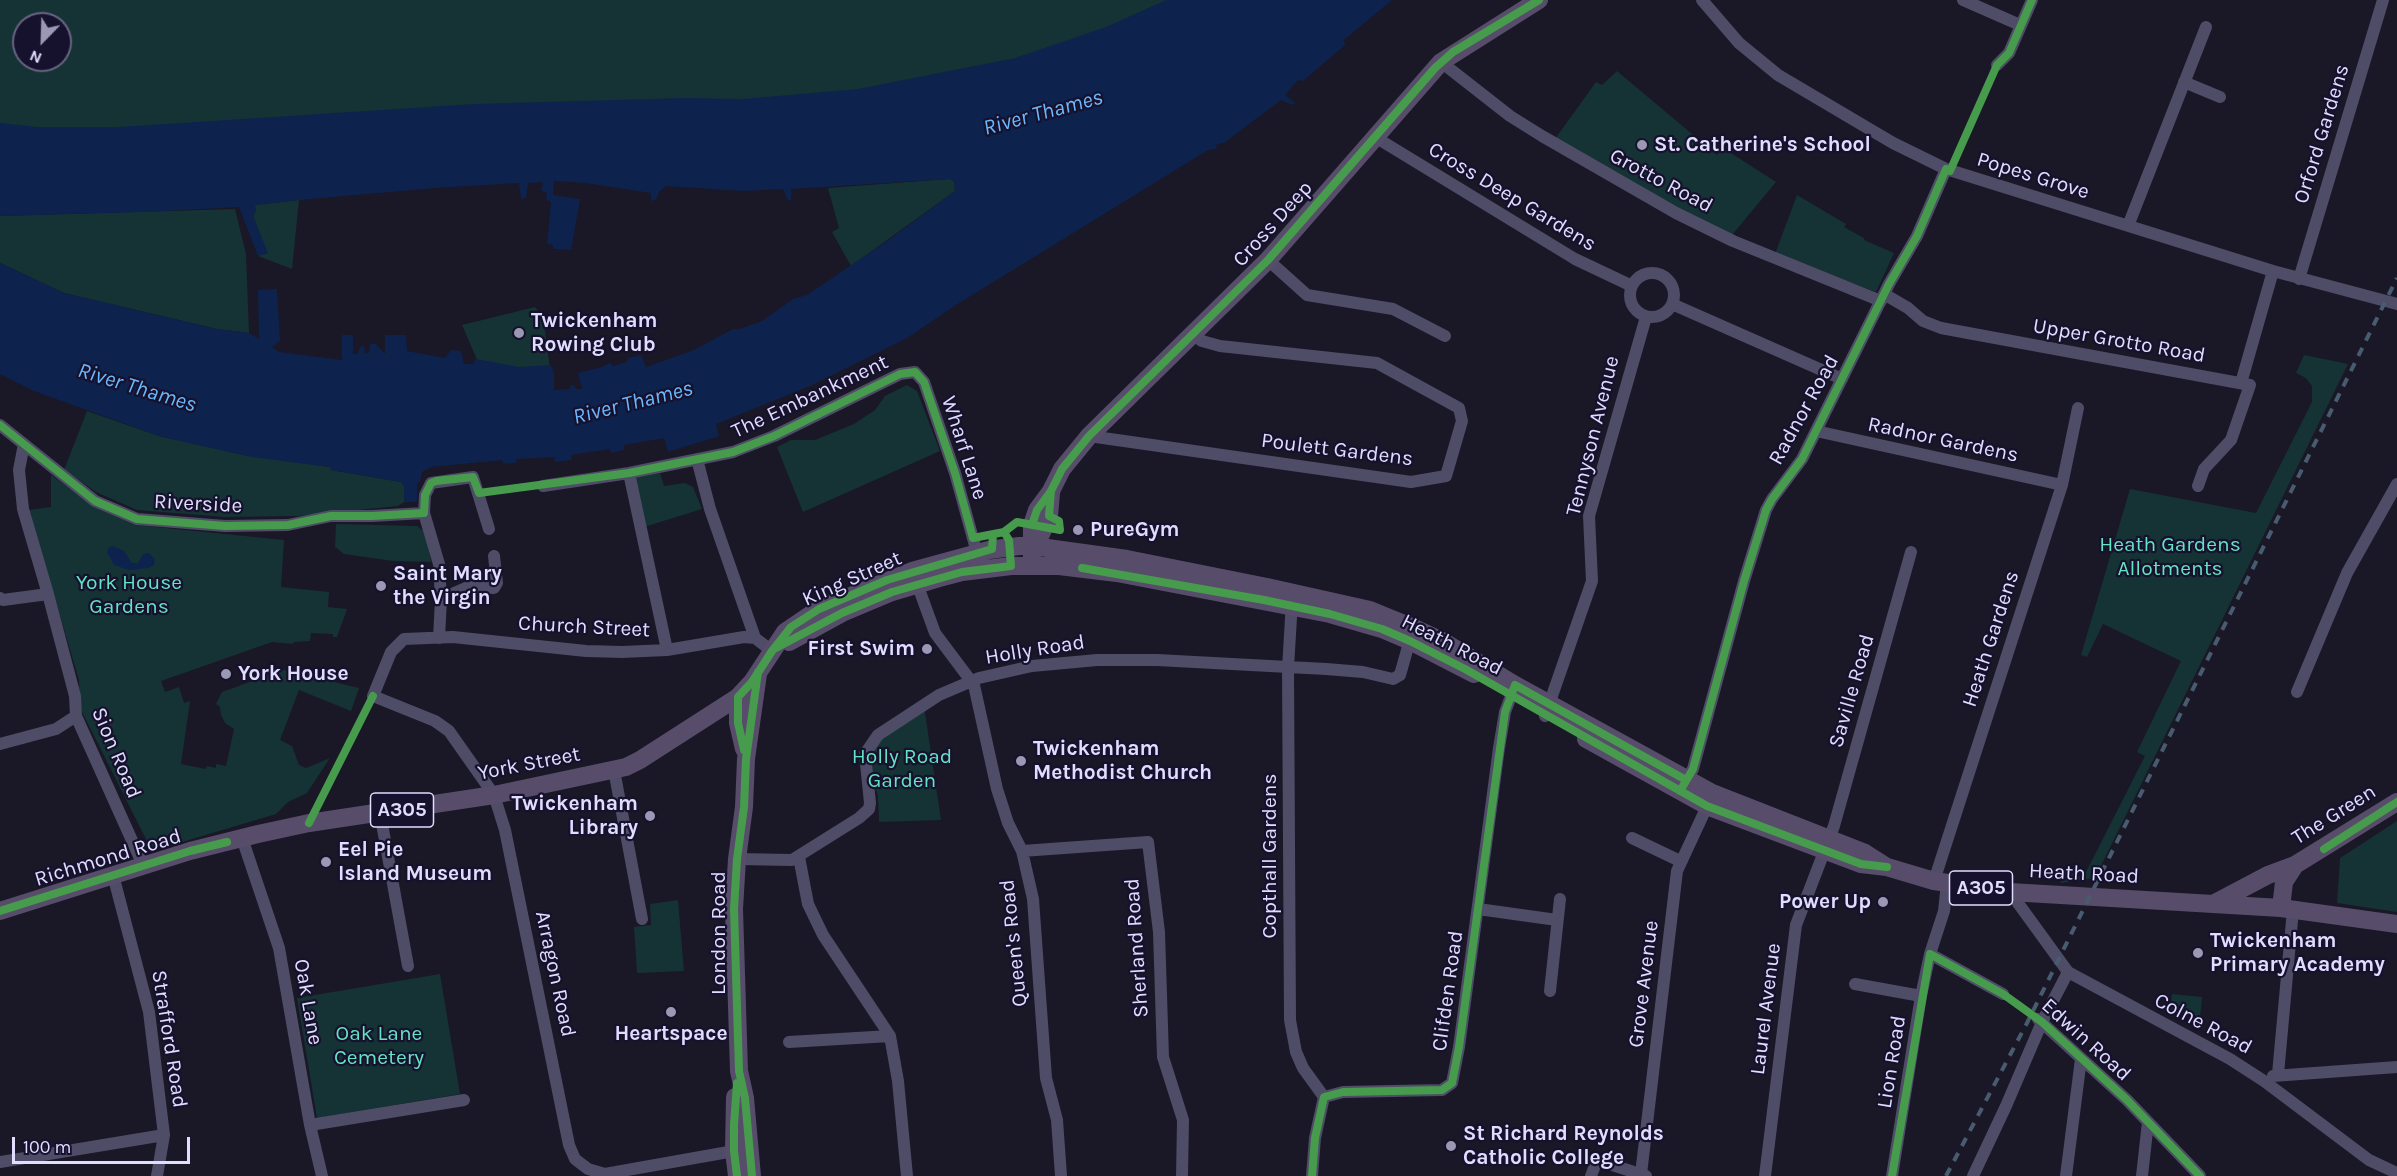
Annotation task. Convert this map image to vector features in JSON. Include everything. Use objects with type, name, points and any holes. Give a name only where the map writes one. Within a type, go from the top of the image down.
[{"type":"main road","name":"Cross Deep","points":[[1032,565],[1033,546],[1049,516],[1051,491],[1062,469],[1089,436],[1268,260],[1440,62],[1539,0]]},
{"type":"main road","name":"Heath Road","points":[[1033,546],[1127,560],[1292,599],[1330,614],[1382,629],[1444,642],[1547,710],[1683,785],[1710,799],[1826,845],[1861,864],[1887,867],[1941,882],[2010,892],[2287,909]]},
{"type":"main road","name":"King Street","points":[[772,651],[791,627],[819,609],[915,577],[977,553],[1010,547],[1033,546]]},
{"type":"main road","name":"Heath Road","points":[[1032,565],[1117,573],[1292,599]]},
{"type":"main road","name":"King Street","points":[[915,577],[1032,565]]},
{"type":"main road","name":"Heath Road","points":[[1412,634],[1511,696],[1547,710]]},
{"type":"main road","name":"London Road","points":[[746,759],[738,728],[738,697],[772,651]]},
{"type":"main road","name":"London Road","points":[[737,1176],[741,1150],[734,931],[737,859],[744,807],[746,759],[758,672]]},
{"type":"main road","name":"York Street","points":[[309,823],[494,795],[614,770],[640,760],[738,697]]},
{"type":"main road","name":"The Green","points":[[2215,903],[2268,875],[2295,865],[2397,802]]},
{"type":"main road","name":"Richmond Road","points":[[0,910],[143,865],[242,838],[309,823]]},
{"type":"main road","name":"The Green","points":[[2287,909],[2284,882],[2295,865]]},
{"type":"main road","points":[[2287,909],[2397,924]]},
{"type":"main road","name":"London Road","points":[[741,1150],[752,1176]]},
{"type":"street","name":"Popes Grove","points":[[1702,0],[1739,43],[1778,75],[1893,143],[1946,169],[2299,279],[2397,304]]},
{"type":"street","points":[[1963,0],[2020,25]]},
{"type":"street","points":[[1997,65],[2009,52],[2032,0]]},
{"type":"street","name":"Orford Gardens","points":[[2299,279],[2383,0]]},
{"type":"street","points":[[2128,226],[2206,27]]},
{"type":"street","name":"Grotto Road","points":[[1440,62],[1510,116],[1676,213],[1754,250],[1882,298]]},
{"type":"street","points":[[2184,82],[2220,97]]},
{"type":"street","name":"Cross Deep Gardens","points":[[1375,137],[1575,260],[1632,286]]},
{"type":"street","name":"Radnor Road","points":[[1683,785],[1693,769],[1744,581],[1767,510],[1772,499],[1803,459],[1882,298],[1917,236],[1946,169]]},
{"type":"street","points":[[1268,260],[1307,295],[1394,309],[1445,336]]},
{"type":"street","points":[[2198,486],[2204,470],[2231,440],[2250,385],[2241,383],[2273,271]]},
{"type":"street","points":[[1649,273],[1659,273],[1672,287],[1672,304],[1666,313],[1659,316],[1646,316],[1633,306],[1632,286],[1639,278],[1649,273]]},
{"type":"street","name":"Upper Grotto Road","points":[[1882,298],[1908,308],[1923,321],[1941,328],[2241,383]]},
{"type":"street","points":[[1672,304],[1842,379]]},
{"type":"street","name":"Tennyson Avenue","points":[[1547,710],[1592,581],[1589,516],[1646,316]]},
{"type":"street","name":"Poulett Gardens","points":[[1089,436],[1411,482],[1446,476],[1462,421],[1458,408],[1377,363],[1220,346],[1202,341],[1192,334]]},
{"type":"street","name":"The Embankment","points":[[543,486],[629,473],[734,452],[774,436],[900,374],[915,372]]},
{"type":"street","name":"Wharf Lane","points":[[915,372],[924,382],[955,473],[977,553]]},
{"type":"street","name":"Heath Gardens","points":[[1941,882],[2062,485],[2078,408]]},
{"type":"street","name":"Riverside","points":[[0,425],[95,501],[136,519],[225,526],[288,525],[331,516],[424,513]]},
{"type":"street","name":"Radnor Gardens","points":[[1816,431],[2062,485]]},
{"type":"street","name":"Sion Road","points":[[24,444],[20,470],[23,509],[75,696],[76,716],[143,865]]},
{"type":"street","points":[[697,459],[710,509],[755,638],[772,651]]},
{"type":"street","points":[[629,473],[667,650]]},
{"type":"street","points":[[439,638],[441,599],[439,564],[424,513],[425,495],[431,483],[473,477],[489,529]]},
{"type":"street","points":[[2297,692],[2348,573],[2397,484]]},
{"type":"street","name":"Saville Road","points":[[1826,845],[1911,552]]},
{"type":"street","points":[[441,599],[468,587],[494,588],[497,583],[494,556]]},
{"type":"street","name":"Queen's Road","points":[[915,577],[935,633],[972,681],[998,789],[1008,823],[1022,851],[1033,898],[1046,1078],[1057,1120],[1061,1176]]},
{"type":"street","points":[[0,598],[3,600],[48,594]]},
{"type":"street","name":"Copthall Gardens","points":[[1292,599],[1288,668],[1290,1020],[1296,1052],[1303,1068],[1324,1097]]},
{"type":"street","name":"Holly Road","points":[[737,859],[792,860],[859,818],[869,809],[865,754],[878,735],[939,695],[972,681],[1032,666],[1096,660],[1157,660],[1363,672],[1397,678],[1412,634]]},
{"type":"street","name":"Church Street","points":[[373,696],[392,652],[404,639],[453,637],[586,651],[667,650],[744,637],[755,638]]},
{"type":"street","name":"Arragon Road","points":[[373,696],[428,718],[449,731],[494,795],[505,830],[569,1145],[575,1159],[588,1169],[605,1174],[741,1150]]},
{"type":"street","name":"Clifden Road","points":[[1324,1097],[1343,1092],[1442,1090],[1452,1083],[1460,1047],[1505,712],[1511,696]]},
{"type":"street","points":[[0,744],[56,729],[76,716]]},
{"type":"street","points":[[614,770],[642,920]]},
{"type":"street","name":"Grove Avenue","points":[[1644,1175],[1676,879],[1680,861],[1710,799]]},
{"type":"street","points":[[380,813],[408,966]]},
{"type":"street","name":"Oak Lane","points":[[242,838],[279,948],[310,1125],[322,1176]]},
{"type":"street","points":[[1632,838],[1680,861]]},
{"type":"street","name":"Sherland Road","points":[[1022,851],[1148,842],[1159,932],[1163,1057],[1183,1120],[1182,1176]]},
{"type":"street","name":"Laurel Avenue","points":[[1765,1176],[1796,925],[1826,845]]},
{"type":"street","points":[[799,857],[808,904],[823,935],[890,1036],[899,1091],[907,1176]]},
{"type":"street","name":"Strafford Road","points":[[113,875],[149,1012],[164,1135],[157,1176]]},
{"type":"street","name":"Lion Road","points":[[1892,1176],[1921,996],[1930,954],[1943,917],[1941,882]]},
{"type":"street","name":"Colne Road","points":[[2010,892],[2068,972],[2230,1059],[2264,1081],[2369,1160],[2397,1173]]},
{"type":"street","points":[[1550,991],[1560,899]]},
{"type":"street","points":[[1478,909],[1557,920]]},
{"type":"street","points":[[2278,1074],[2287,909]]},
{"type":"street","points":[[1930,954],[2003,994]]},
{"type":"street","points":[[1973,1176],[2006,1106],[2040,1021],[2068,972]]},
{"type":"street","points":[[1855,984],[1921,996]]},
{"type":"street","name":"Edwin Road","points":[[2040,1021],[2148,1122],[2200,1176]]},
{"type":"street","points":[[789,1042],[890,1036]]},
{"type":"street","points":[[2066,1176],[2081,1059]]},
{"type":"street","points":[[2264,1081],[2278,1074],[2397,1067]]},
{"type":"street","points":[[1312,1176],[1315,1138],[1324,1097]]},
{"type":"street","points":[[310,1125],[464,1100]]},
{"type":"street","points":[[2142,1176],[2148,1122]]},
{"type":"street","points":[[0,1162],[164,1135]]},
{"type":"street","points":[[1591,1176],[1597,1160],[1644,1175]]},
{"type":"green space","points":[[0,0],[1185,0],[1065,49],[807,103],[261,130],[0,132]]},
{"type":"green space","points":[[1617,71],[1717,155],[1723,148],[1776,182],[1732,235],[1696,219],[1555,139],[1596,82],[1602,85]]},
{"type":"green space","points":[[949,179],[954,181],[955,191],[851,266],[832,232],[839,228],[828,188]]},
{"type":"green space","points":[[1797,195],[1846,224],[1844,227],[1864,240],[1894,253],[1876,292],[1775,254]]},
{"type":"green space","points":[[299,200],[292,269],[258,256],[267,253],[253,216],[256,210],[254,205]]},
{"type":"green space","points":[[235,209],[246,254],[249,333],[217,329],[64,293],[0,263],[0,216]]},
{"type":"green space","points":[[535,307],[543,317],[553,390],[485,378],[462,325]]},
{"type":"green space","name":"Heath Gardens Allotments","points":[[2304,355],[2348,364],[2095,878],[2061,883],[2059,867],[2083,878],[2145,756],[2137,752],[2181,661],[2103,624],[2087,657],[2081,655],[2130,489],[2256,513],[2312,402],[2312,386],[2306,378],[2296,373]]},
{"type":"green space","points":[[907,385],[917,391],[940,451],[803,512],[777,447],[791,440],[815,440],[854,424],[875,410],[885,396]]},
{"type":"green space","name":"York House Gardens","points":[[87,411],[159,436],[244,455],[330,467],[331,470],[401,482],[404,486],[404,502],[398,506],[297,516],[225,517],[137,510],[96,492],[64,470]]},
{"type":"green space","points":[[660,473],[664,486],[685,483],[693,487],[702,509],[644,527],[635,478]]},
{"type":"green space","points":[[51,475],[97,508],[136,525],[284,540],[281,587],[329,592],[328,607],[347,609],[337,637],[333,637],[333,634],[311,633],[310,641],[293,644],[272,642],[161,681],[165,692],[179,687],[184,703],[190,701],[181,764],[206,769],[207,766],[216,768],[216,764],[226,766],[234,729],[225,723],[220,707],[216,704],[222,692],[283,670],[311,672],[315,673],[314,677],[359,688],[351,711],[299,690],[280,740],[292,746],[299,765],[306,768],[330,758],[307,793],[288,802],[276,814],[152,851],[80,708],[79,680],[29,510],[51,507]]},
{"type":"green space","points":[[336,524],[417,526],[426,533],[431,562],[393,561],[344,554],[335,547]]},
{"type":"green space","name":"Holly Road Garden","points":[[924,706],[941,820],[879,822],[878,796],[868,765],[873,748],[890,730]]},
{"type":"green space","points":[[2397,821],[2397,912],[2337,903],[2340,858]]},
{"type":"green space","points":[[678,900],[684,971],[637,973],[634,927],[651,925],[650,904]]},
{"type":"green space","name":"Oak Lane Cemetery","points":[[440,974],[460,1094],[317,1118],[297,998]]},
{"type":"green space","points":[[2172,994],[2202,997],[2200,1018],[2170,1014]]},
{"type":"water","name":"River Thames","points":[[1166,0],[1392,0],[1344,40],[1345,45],[1303,81],[1298,80],[1285,95],[1295,103],[1292,105],[1281,100],[1224,143],[1217,144],[1216,149],[1208,150],[956,305],[907,338],[810,386],[716,424],[719,436],[668,452],[664,438],[624,445],[624,450],[611,453],[610,449],[571,455],[572,460],[555,462],[554,457],[516,459],[516,463],[504,464],[502,460],[431,467],[422,472],[420,482],[417,483],[417,502],[404,502],[404,486],[401,482],[331,470],[330,467],[252,457],[159,436],[34,391],[0,374],[0,263],[64,293],[217,329],[249,333],[259,339],[258,290],[277,289],[280,341],[272,347],[279,352],[342,360],[342,335],[353,335],[353,354],[357,354],[361,346],[364,346],[365,353],[369,353],[370,344],[376,344],[385,354],[385,335],[406,335],[407,351],[445,358],[451,350],[461,351],[464,364],[473,364],[476,359],[519,367],[551,365],[554,373],[554,390],[569,389],[571,385],[574,385],[576,389],[582,389],[578,373],[610,363],[613,366],[627,362],[628,358],[641,355],[646,367],[694,350],[733,329],[740,329],[762,321],[793,299],[807,295],[890,239],[955,191],[955,187],[954,181],[949,179],[791,189],[791,200],[788,201],[783,189],[743,191],[666,186],[659,192],[656,200],[651,201],[651,193],[586,183],[554,181],[553,195],[580,199],[571,250],[554,249],[553,245],[547,244],[551,202],[546,200],[547,193],[541,190],[543,182],[528,183],[526,198],[521,199],[519,183],[299,200],[255,205],[256,210],[253,216],[268,253],[258,256],[239,207],[0,216],[0,123],[37,127],[119,127],[473,104],[686,98],[743,99],[858,89],[1015,58],[1106,27]]},
{"type":"water","points":[[113,546],[124,551],[132,563],[138,563],[143,554],[149,553],[155,559],[154,565],[149,568],[129,570],[114,565],[107,552],[108,548]]},
{"type":"railway","points":[[1946,1176],[2027,1023],[2397,278]]},
{"type":"cycle path","points":[[1032,525],[1037,510],[1051,491],[1062,469],[1089,436],[1268,260],[1435,68],[1453,52],[1539,0]]},
{"type":"cycle path","points":[[1680,791],[1693,769],[1744,581],[1766,510],[1802,459],[1889,284],[1917,236],[1946,169],[1950,171],[1997,65],[2009,53],[2032,0]]},
{"type":"cycle path","points":[[0,425],[95,501],[137,519],[225,526],[288,525],[331,516],[424,513],[425,495],[431,483],[436,481],[473,477],[479,493],[629,473],[733,452],[774,436],[900,374],[915,372],[924,382],[955,473],[973,538],[1004,532],[1017,522],[1060,530],[1059,521],[1049,516],[1051,491]]},
{"type":"cycle path","points":[[774,649],[842,613],[892,592],[962,572],[1011,566],[1009,540],[1004,532]]},
{"type":"cycle path","points":[[744,750],[738,723],[738,697],[752,682],[791,627],[819,609],[887,580],[992,549],[993,535]]},
{"type":"cycle path","points":[[1082,568],[1264,600],[1330,614],[1382,629],[1465,669],[1707,806],[1861,864],[1887,867]]},
{"type":"cycle path","points":[[752,1176],[745,1098],[739,1071],[734,909],[737,859],[744,807],[746,759],[758,672]]},
{"type":"cycle path","points":[[1312,1176],[1315,1138],[1324,1097],[1343,1092],[1442,1090],[1452,1083],[1459,1047],[1505,712],[1515,685],[1686,780]]},
{"type":"cycle path","points":[[309,823],[373,696]]},
{"type":"cycle path","points":[[2324,849],[2397,802]]},
{"type":"cycle path","points":[[0,911],[190,851],[227,842]]},
{"type":"cycle path","points":[[1892,1176],[1930,954],[2003,994],[2042,1022],[2127,1100],[2200,1176]]},
{"type":"cycle path","points":[[737,1083],[734,1151],[737,1176]]},
{"type":"place","name":"St. Catherine's School","points":[[1642,145]]},
{"type":"place","name":"Twickenham Rowing Club","points":[[519,333]]},
{"type":"place","name":"PureGym","points":[[1078,530]]},
{"type":"place","name":"Saint Mary the Virgin","points":[[381,586]]},
{"type":"place","name":"First Swim","points":[[927,649]]},
{"type":"place","name":"York House","points":[[226,674]]},
{"type":"place","name":"Twickenham Methodist Church","points":[[1021,761]]},
{"type":"place","name":"Twickenham Library","points":[[650,816]]},
{"type":"place","name":"Eel Pie Island Museum","points":[[326,862]]},
{"type":"place","name":"Power Up","points":[[1883,902]]},
{"type":"place","name":"Twickenham Primary Academy","points":[[2198,953]]},
{"type":"place","name":"Heartspace","points":[[671,1012]]},
{"type":"place","name":"St Richard Reynolds Catholic College","points":[[1451,1146]]}]
